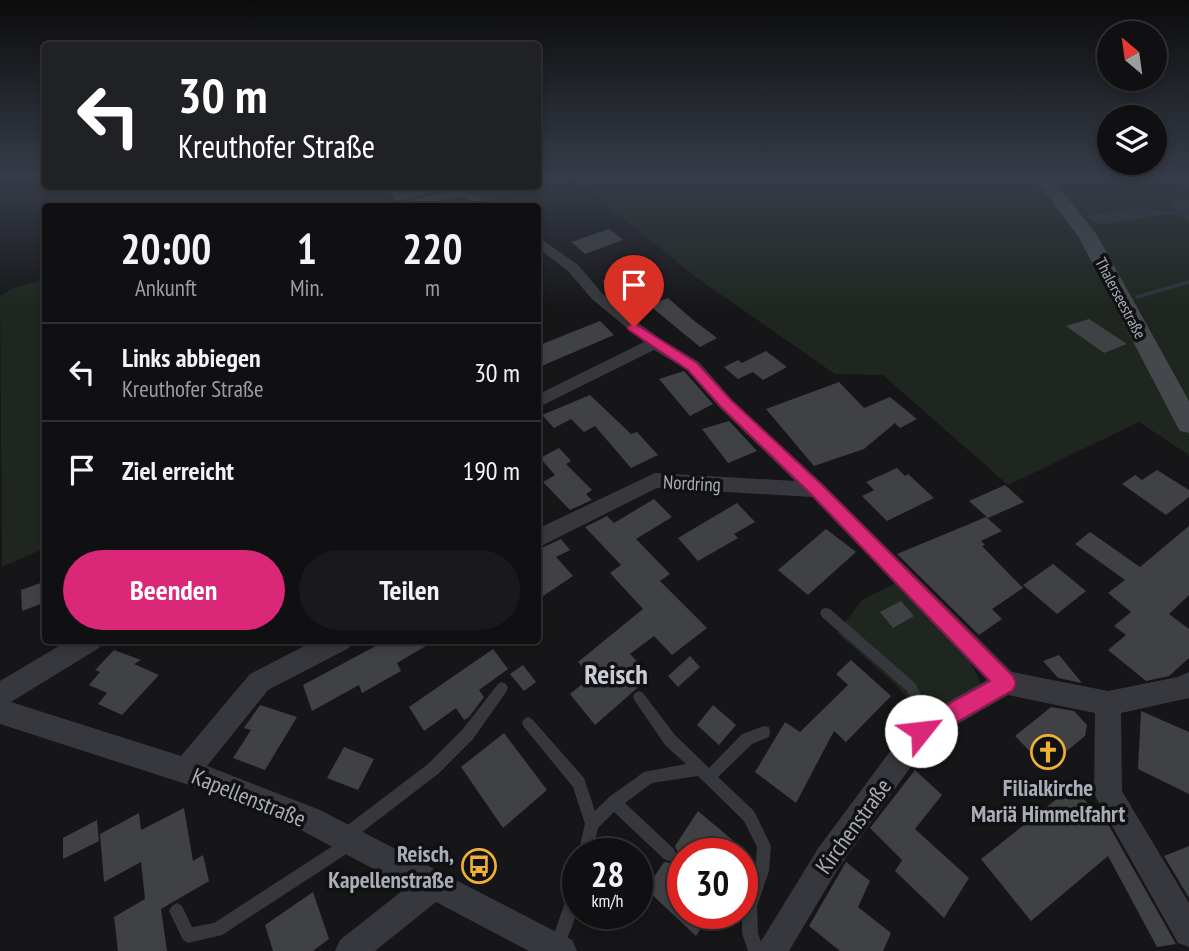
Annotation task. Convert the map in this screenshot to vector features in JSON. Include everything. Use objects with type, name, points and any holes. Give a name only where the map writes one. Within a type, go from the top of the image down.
[{"type":"street","name":"Thalerseestraße","points":[[1077,222],[1087,235],[1189,424]]},
{"type":"street","points":[[541,243],[573,268],[597,296],[654,343],[692,366],[726,404],[817,490],[1006,683],[1108,703],[1183,688],[1189,684]]},
{"type":"street","points":[[541,400],[654,343]]},
{"type":"street","name":"Nordring","points":[[541,537],[655,480],[817,490]]},
{"type":"street","points":[[0,695],[84,644]]},
{"type":"street","points":[[186,771],[259,682],[333,644]]},
{"type":"street","name":"Kirchenstraße","points":[[771,951],[829,857],[921,731],[1006,683]]},
{"type":"street","points":[[1108,703],[1108,794],[1189,932]]},
{"type":"street","name":"Kapellenstraße","points":[[0,711],[186,771],[310,820],[559,950]]},
{"type":"street","points":[[351,951],[433,885]]},
{"type":"lane","points":[[826,614],[911,687],[923,709],[921,731]]},
{"type":"lane","points":[[177,911],[188,935],[217,930],[347,840],[433,769],[468,734],[502,688]]},
{"type":"lane","points":[[639,697],[670,740],[749,816],[764,846],[762,871],[749,906],[750,933],[756,951]]},
{"type":"lane","points":[[528,723],[579,783],[592,824],[589,838]]},
{"type":"lane","points":[[592,824],[614,802],[649,777],[704,773],[747,739],[764,732]]},
{"type":"lane","points":[[614,802],[667,852]]},
{"type":"lane","points":[[559,950],[565,929]]},
{"type":"shaded area","points":[[628,222],[1189,222],[1189,455],[1139,422],[1008,485],[883,375],[835,374],[697,278]]},
{"type":"shaded area","points":[[42,281],[42,549],[2,567],[0,296],[15,287]]},
{"type":"shaded area","points":[[898,582],[966,653],[983,688],[935,713],[915,708],[895,684],[837,633],[862,600]]},
{"type":"building","points":[[609,229],[623,240],[585,254],[571,242]]},
{"type":"building","points":[[620,274],[638,289],[627,301],[602,281]]},
{"type":"building","points":[[668,298],[717,338],[700,347],[649,305]]},
{"type":"building","points":[[1089,319],[1127,344],[1104,353],[1066,326]]},
{"type":"building","points":[[600,321],[614,335],[541,366],[541,344]]},
{"type":"building","points":[[766,351],[787,367],[763,380],[753,372],[738,379],[724,367],[738,360],[742,363]]},
{"type":"building","points":[[684,371],[713,404],[690,416],[659,379]]},
{"type":"building","points":[[839,382],[864,408],[890,397],[917,419],[900,428],[895,423],[864,449],[814,466],[766,409]]},
{"type":"building","points":[[590,395],[631,434],[637,432],[658,455],[631,468],[595,426],[584,432],[571,419],[554,428],[542,415]]},
{"type":"building","points":[[729,421],[757,451],[728,463],[702,429]]},
{"type":"building","points":[[559,448],[571,461],[566,464],[592,490],[586,494],[592,500],[570,510],[543,482],[555,475],[541,457]]},
{"type":"building","points":[[897,468],[905,476],[908,474],[934,498],[887,521],[862,496],[874,490],[866,482]]},
{"type":"building","points":[[1157,470],[1189,490],[1189,497],[1166,515],[1122,484],[1135,475],[1142,480]]},
{"type":"building","points":[[1005,485],[1024,502],[988,518],[969,501]]},
{"type":"building","points":[[654,499],[672,517],[636,539],[670,574],[660,581],[707,628],[672,655],[654,636],[630,654],[651,676],[595,725],[570,694],[591,677],[578,662],[643,609],[610,573],[621,565],[585,527],[607,516],[614,523]]},
{"type":"building","points":[[737,503],[755,522],[734,534],[738,538],[698,561],[678,538]]},
{"type":"building","points":[[986,517],[1002,531],[981,541],[985,545],[982,546],[1023,588],[992,609],[1002,619],[979,635],[897,554]]},
{"type":"building","points":[[1189,526],[1189,595],[1169,614],[1189,629],[1189,658],[1169,676],[1146,681],[1108,650],[1126,635],[1114,626],[1131,612],[1108,593],[1125,580],[1075,544],[1090,532],[1140,567]]},
{"type":"building","points":[[826,529],[856,552],[808,595],[778,570]]},
{"type":"building","points":[[561,539],[570,550],[556,557],[573,576],[541,597],[541,548]]},
{"type":"building","points":[[1053,564],[1086,591],[1057,614],[1023,585]]},
{"type":"building","points":[[42,582],[42,604],[22,611],[21,590]]},
{"type":"building","points":[[901,601],[914,616],[893,628],[880,612]]},
{"type":"building","points":[[380,644],[429,644],[397,663],[401,671],[362,693],[359,685],[312,711],[303,685]]},
{"type":"building","points":[[493,649],[508,669],[479,690],[484,697],[469,717],[464,720],[456,708],[424,731],[409,707]]},
{"type":"building","points":[[114,650],[141,660],[134,664],[159,675],[122,715],[98,704],[107,693],[89,685],[100,672],[95,670]]},
{"type":"building","points":[[1059,655],[1082,683],[1058,678],[1043,661]]},
{"type":"building","points":[[690,656],[700,667],[678,687],[668,676]]},
{"type":"building","points":[[851,660],[891,696],[846,742],[834,731],[796,803],[755,772],[785,722],[800,732],[848,685],[836,674]]},
{"type":"building","points":[[523,665],[536,682],[524,691],[510,674]]},
{"type":"building","points":[[260,705],[297,717],[265,770],[233,758],[251,730],[244,728]]},
{"type":"building","points":[[713,705],[736,725],[719,745],[697,725]]},
{"type":"building","name":"Filialkirche Mariä Himmelfahrt","points":[[1051,707],[1074,711],[1087,725],[1085,736],[1046,768],[1015,736]]},
{"type":"building","points":[[1141,711],[1189,732],[1189,794],[1138,769]]},
{"type":"building","points":[[504,733],[547,790],[503,828],[461,767]]},
{"type":"building","points":[[344,747],[374,759],[358,790],[327,778]]},
{"type":"building","points":[[915,770],[942,795],[915,829],[969,878],[944,918],[895,871],[902,860],[870,828]]},
{"type":"building","points":[[1072,787],[1108,824],[1176,944],[1157,947],[1108,856],[1031,921],[981,859]]},
{"type":"building","points":[[184,808],[193,861],[203,855],[209,881],[161,909],[167,951],[118,951],[114,917],[145,899],[141,862],[104,882],[100,834],[139,813],[141,830]]},
{"type":"building","points":[[698,811],[730,838],[680,838]]},
{"type":"building","points":[[97,820],[99,841],[63,859],[63,838]]},
{"type":"building","points":[[1189,846],[1189,898],[1164,856]]},
{"type":"building","points":[[664,862],[667,862],[667,909],[653,896],[653,878]]},
{"type":"building","points":[[846,862],[870,881],[858,907],[891,933],[883,951],[840,951],[809,926]]},
{"type":"building","points":[[313,892],[329,939],[313,951],[273,951],[265,925]]},
{"type":"building","points":[[689,929],[700,929],[696,936]]},
{"type":"waterway","points":[[1137,297],[1189,282]]},
{"type":"place","name":"Filialkirche Mariä Himmelfahrt","points":[[1048,752]]},
{"type":"place","name":"Reisch, Kapellenstraße","points":[[479,866]]},
{"type":"district","name":"Reisch","points":[[616,673]]},
{"type":"route","points":[[634,327],[654,343],[692,366],[726,404],[817,490],[1006,683],[921,731]]}]
